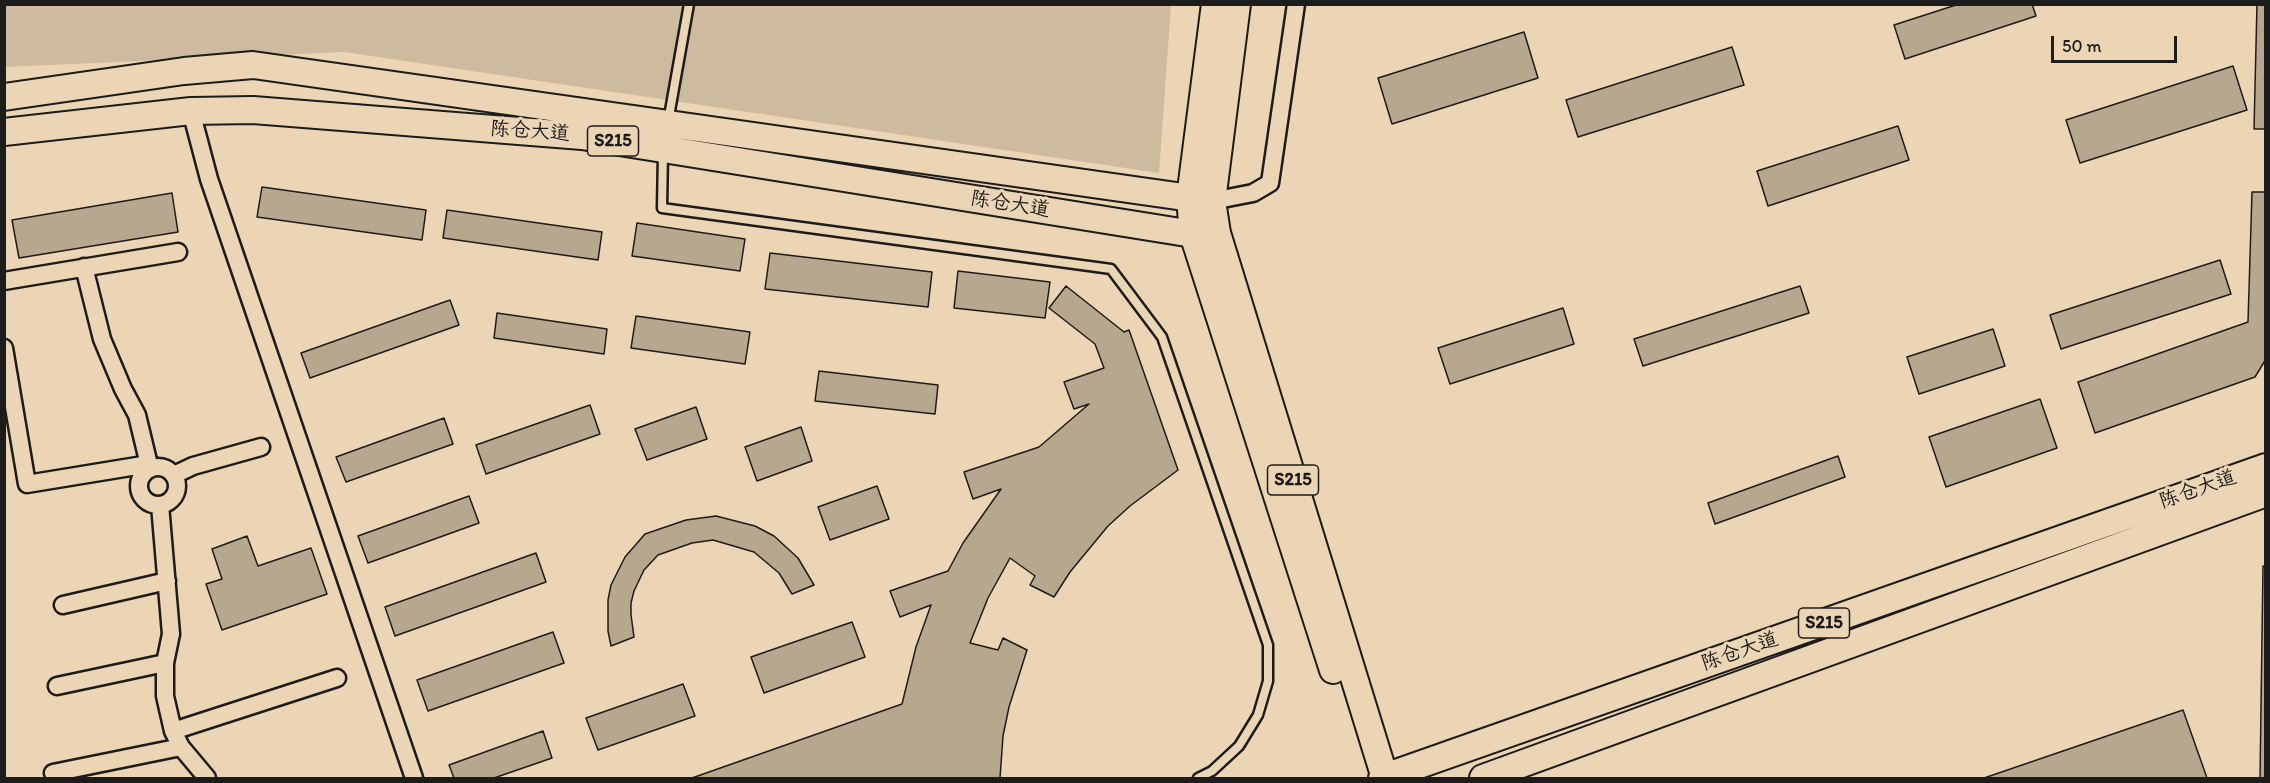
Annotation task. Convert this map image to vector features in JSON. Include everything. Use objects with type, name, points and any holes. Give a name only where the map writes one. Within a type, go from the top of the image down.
[{"type":"main road","points":[[1201,200],[1215,4]]},
{"type":"main road","points":[[1201,200],[1237,4]]},
{"type":"main road","points":[[4,97],[184,71],[253,65],[665,137],[1201,200]]},
{"type":"main road","name":"陈仓大道","points":[[4,132],[191,111],[253,110],[582,136],[665,137],[1205,233]]},
{"type":"main road","name":"陈仓大道","points":[[1201,200],[1205,233],[1379,778],[2265,467]]},
{"type":"main road","name":"陈仓大道","points":[[1483,778],[2265,493]]},
{"type":"street","points":[[1201,200],[1253,193],[1270,183],[1296,4]]},
{"type":"street","points":[[191,111],[208,179],[414,778]]},
{"type":"street","points":[[4,281],[178,252]]},
{"type":"street","points":[[4,348],[27,484],[149,466],[163,467],[174,475],[177,481],[176,494],[172,500],[160,505],[147,502],[140,491],[141,478],[149,466],[137,415],[102,339],[84,267]]},
{"type":"street","points":[[174,475],[193,466],[261,447]]},
{"type":"street","points":[[160,505],[171,634],[165,663],[165,696],[173,731],[181,747],[207,778]]},
{"type":"street","points":[[63,605],[167,581]]},
{"type":"street","points":[[57,686],[165,663]]},
{"type":"street","points":[[173,731],[337,678]]},
{"type":"street","points":[[53,773],[181,747]]},
{"type":"lane","points":[[689,4],[665,137],[662,208],[1111,269],[1162,337],[1269,645],[1268,681],[1258,715],[1239,746],[1219,765],[1198,778]]},
{"type":"shaded area","points":[[4,5],[1171,5],[1159,173],[344,52],[5,67]]},
{"type":"building","points":[[1959,4],[2032,4],[2036,16],[1905,59],[1894,25]]},
{"type":"building","points":[[2257,4],[2266,4],[2266,129],[2254,129]]},
{"type":"building","points":[[1524,32],[1538,78],[1392,124],[1378,78]]},
{"type":"building","points":[[1732,47],[1744,85],[1578,137],[1566,100]]},
{"type":"building","points":[[2233,66],[2247,110],[2080,163],[2066,120]]},
{"type":"building","points":[[1898,126],[1909,160],[1768,206],[1757,171]]},
{"type":"building","points":[[262,187],[426,210],[422,240],[257,217]]},
{"type":"building","points":[[2252,192],[2266,192],[2266,359],[2255,377],[2095,433],[2078,382],[2248,322]]},
{"type":"building","points":[[172,193],[178,232],[19,258],[12,220]]},
{"type":"building","points":[[447,210],[602,232],[598,260],[443,238]]},
{"type":"building","points":[[637,223],[745,239],[740,271],[632,256]]},
{"type":"building","points":[[770,253],[932,272],[928,307],[765,289]]},
{"type":"building","points":[[2220,260],[2231,294],[2061,349],[2050,315]]},
{"type":"building","points":[[958,271],[1050,282],[1045,318],[954,308]]},
{"type":"building","points":[[1066,286],[1124,332],[1129,330],[1178,470],[1130,506],[1108,526],[1070,572],[1054,597],[1030,585],[1035,576],[1010,558],[988,598],[970,643],[998,650],[1003,638],[1027,650],[1009,707],[1003,736],[1000,778],[692,778],[902,704],[916,647],[931,605],[900,617],[890,591],[948,571],[963,543],[1001,489],[973,499],[964,472],[1039,447],[1089,404],[1074,409],[1064,382],[1104,368],[1095,344],[1049,308]]},
{"type":"building","points":[[1800,286],[1809,313],[1643,366],[1634,339]]},
{"type":"building","points":[[450,300],[459,325],[310,378],[301,353]]},
{"type":"building","points":[[1563,308],[1574,344],[1450,384],[1438,348]]},
{"type":"building","points":[[497,313],[607,329],[604,354],[494,338]]},
{"type":"building","points":[[636,316],[750,332],[745,364],[631,348]]},
{"type":"building","points":[[1993,329],[2005,366],[1919,394],[1907,357]]},
{"type":"building","points":[[819,371],[938,385],[935,414],[815,401]]},
{"type":"building","points":[[2040,399],[2057,448],[1946,487],[1929,437]]},
{"type":"building","points":[[590,405],[600,434],[486,474],[476,445]]},
{"type":"building","points":[[696,407],[707,439],[647,460],[635,429]]},
{"type":"building","points":[[444,418],[453,444],[346,482],[336,457]]},
{"type":"building","points":[[801,427],[812,461],[757,481],[745,447]]},
{"type":"building","points":[[1838,456],[1845,477],[1715,524],[1708,503]]},
{"type":"building","points":[[877,486],[889,519],[830,540],[818,507]]},
{"type":"building","points":[[469,496],[479,523],[368,563],[358,536]]},
{"type":"building","points":[[716,516],[755,526],[774,536],[798,558],[814,585],[792,594],[779,573],[754,552],[713,540],[692,543],[658,555],[644,570],[631,603],[634,637],[611,646],[608,631],[608,600],[611,585],[625,557],[645,534],[686,520]]},
{"type":"building","points":[[247,536],[258,566],[311,548],[327,594],[222,630],[206,584],[222,579],[212,549]]},
{"type":"building","points":[[536,553],[546,582],[395,636],[385,607]]},
{"type":"building","points":[[2263,566],[2266,566],[2266,778],[2260,778]]},
{"type":"building","points":[[852,622],[865,657],[764,693],[751,657]]},
{"type":"building","points":[[553,632],[564,663],[428,711],[417,680]]},
{"type":"building","points":[[683,684],[695,716],[598,750],[586,718]]},
{"type":"building","points":[[2183,710],[2207,778],[1984,778]]},
{"type":"building","points":[[543,731],[552,758],[494,778],[454,778],[449,765]]}]
